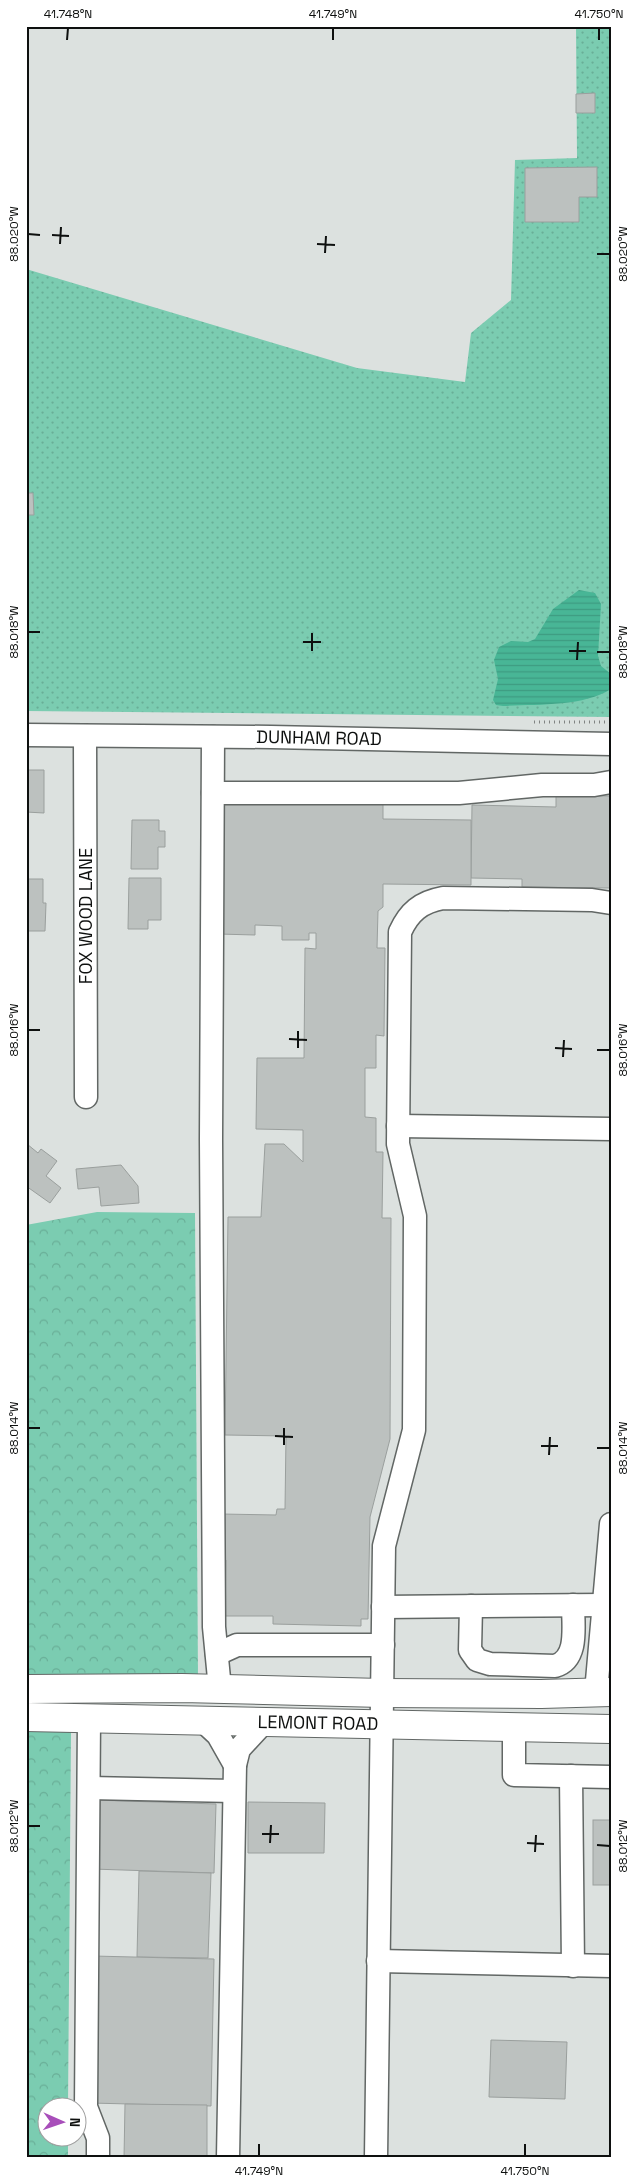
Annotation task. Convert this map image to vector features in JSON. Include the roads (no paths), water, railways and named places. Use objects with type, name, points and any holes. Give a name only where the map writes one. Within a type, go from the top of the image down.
[{"type":"main road","name":"LEMONT ROAD","points":[[26,1689],[220,1689],[541,1694],[603,1692]]},
{"type":"main road","name":"LEMONT ROAD","points":[[26,1718],[611,1729]]},
{"type":"street","name":"DUNHAM ROAD","points":[[26,735],[611,744]]},
{"type":"street","name":"FOX WOOD LANE","points":[[86,736],[86,1097]]},
{"type":"street","points":[[214,737],[211,1150],[214,1627],[220,1689]]},
{"type":"street","points":[[213,793],[459,793],[542,785],[594,785],[611,782]]},
{"type":"street","points":[[376,2158],[384,1546],[414,1430],[415,1216],[398,1144],[398,947],[400,932],[406,919],[416,908],[428,901],[443,898],[592,900],[611,903]]},
{"type":"street","points":[[398,1126],[611,1129]]},
{"type":"street","points":[[603,1692],[604,1605],[611,1524]]},
{"type":"street","points":[[383,1607],[604,1605]]},
{"type":"street","points":[[471,1606],[470,1650],[477,1660],[490,1664],[555,1666],[564,1663],[571,1654],[573,1606]]},
{"type":"street","points":[[217,1654],[237,1645],[383,1645]]},
{"type":"street","points":[[89,1719],[90,1788],[86,2107],[98,2138],[98,2158]]},
{"type":"street","points":[[204,1722],[218,1735],[235,1765]]},
{"type":"street","points":[[228,2158],[233,1791],[235,1765],[239,1749],[264,1722]]},
{"type":"street","points":[[514,1726],[514,1775],[611,1777]]},
{"type":"street","points":[[571,1776],[573,1966]]},
{"type":"street","points":[[90,1788],[233,1791]]},
{"type":"street","points":[[378,1961],[611,1966]]}]
